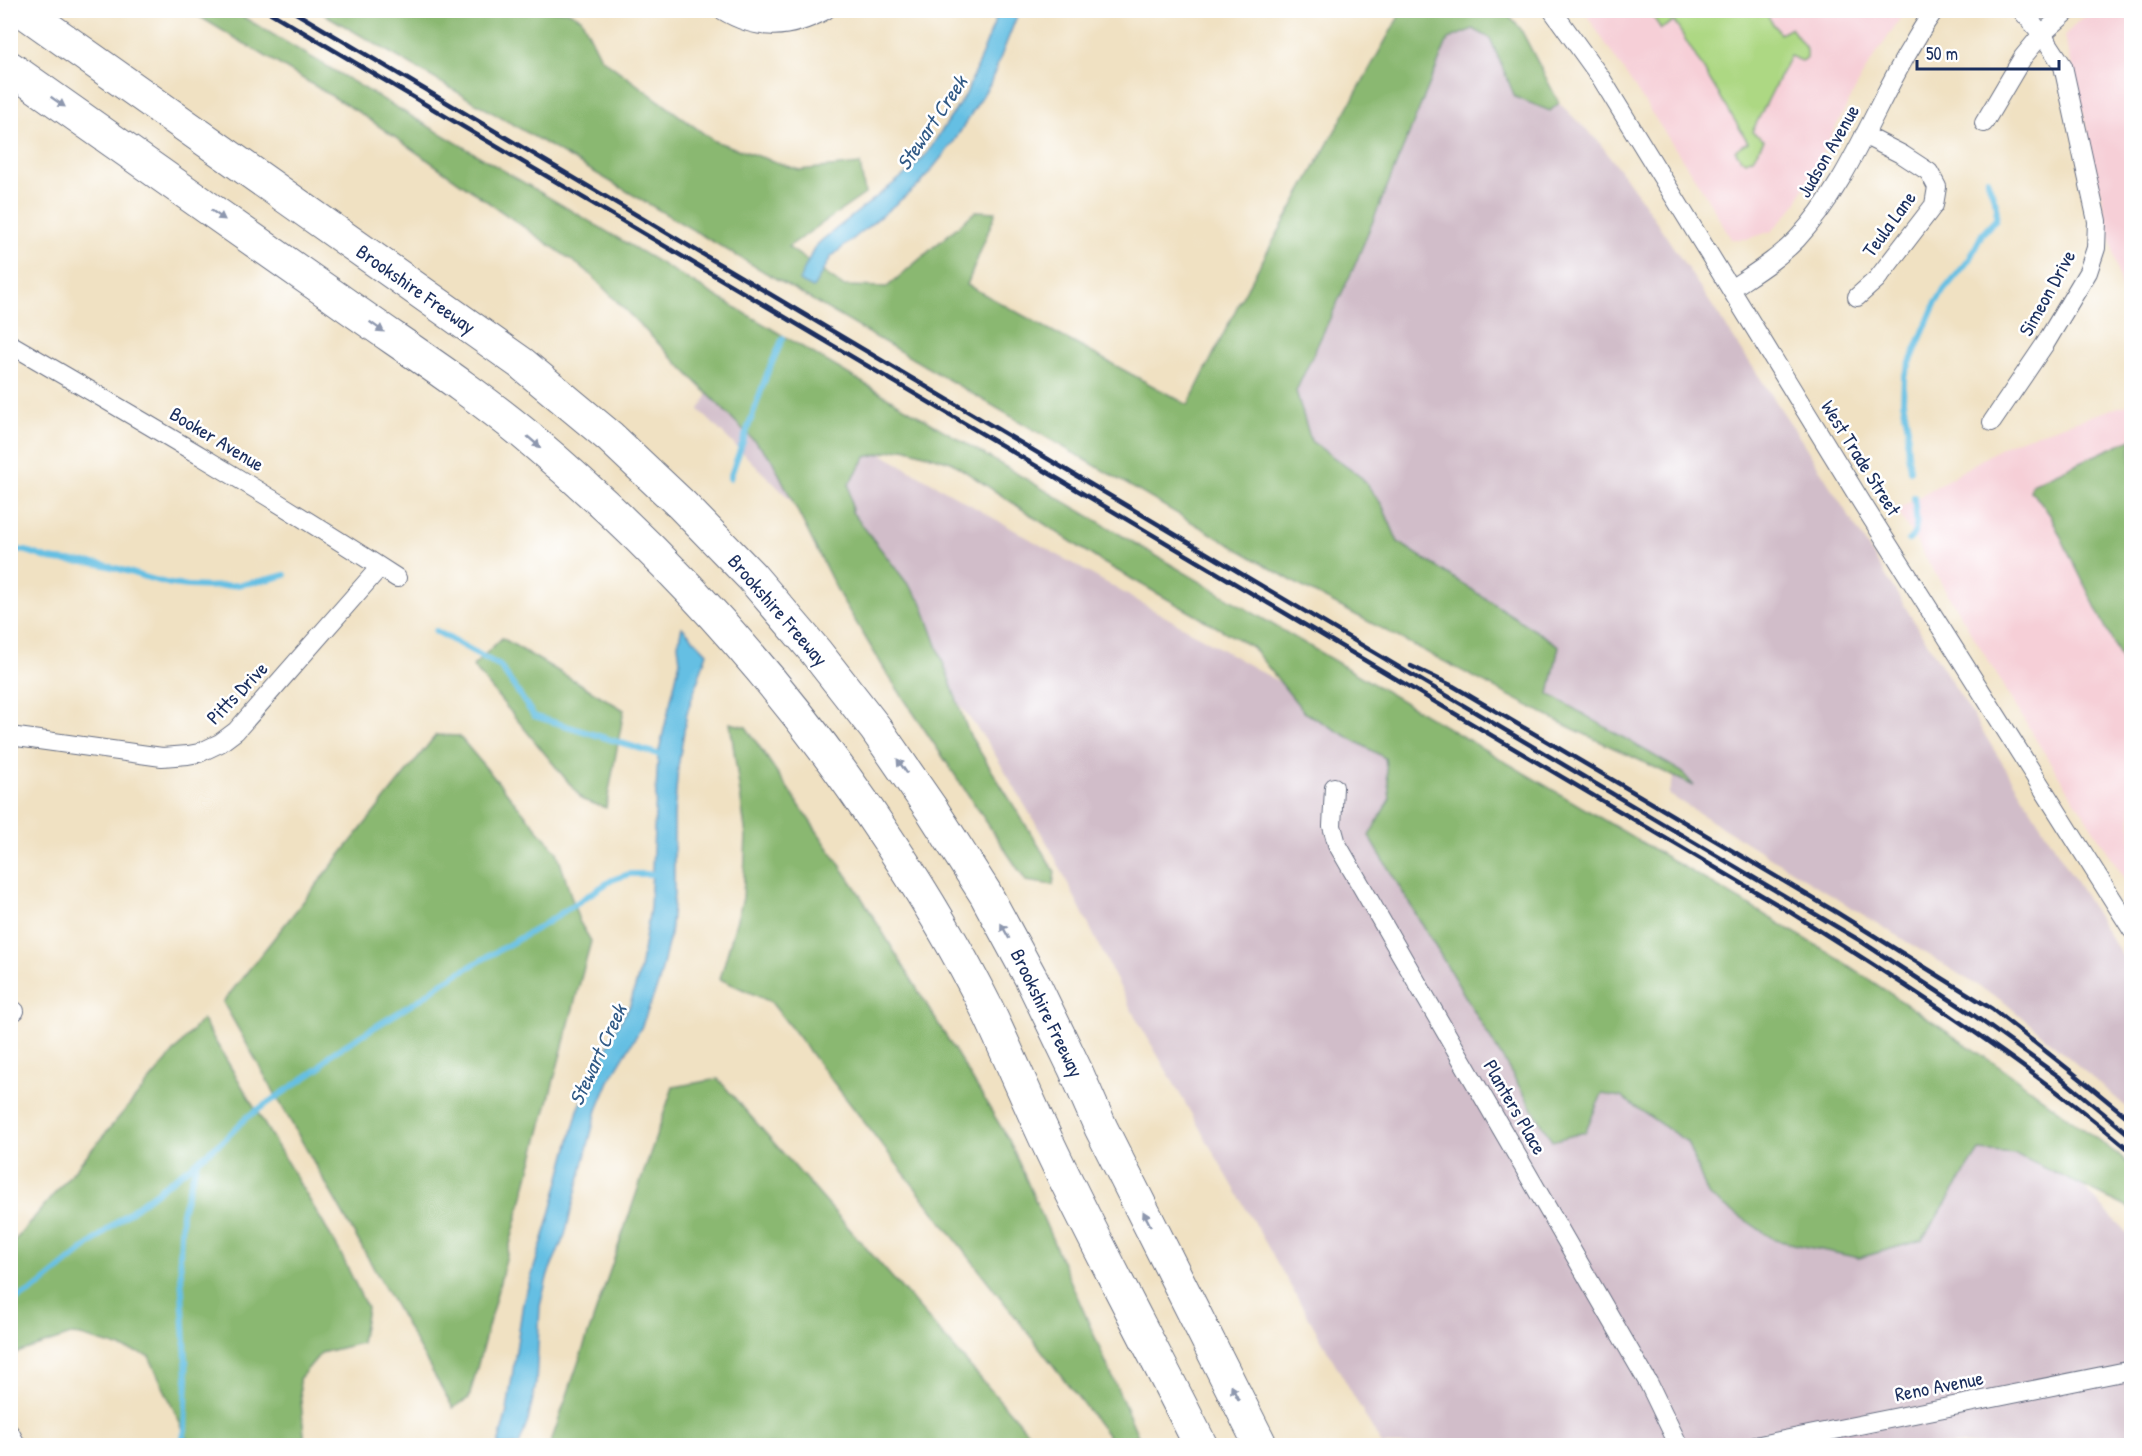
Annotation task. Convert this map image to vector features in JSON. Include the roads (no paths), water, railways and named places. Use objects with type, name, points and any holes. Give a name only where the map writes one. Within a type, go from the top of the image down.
[{"type":"highway","name":"Brookshire Freeway","points":[[22,10],[521,363],[610,437],[682,505],[751,576],[815,651],[895,756],[985,893],[1032,980],[1101,1128],[1261,1446]]},
{"type":"highway","points":[[10,69],[489,405],[575,477],[645,543],[711,612],[774,685],[832,760],[888,839],[938,920],[984,1004],[1052,1151],[1201,1446]]},
{"type":"street","points":[[722,10],[743,20],[782,27],[805,21],[826,10]]},
{"type":"street","name":"West Trade Street","points":[[1552,10],[1601,78],[1866,508],[2132,930]]},
{"type":"street","name":"Judson Avenue","points":[[1731,289],[1770,262],[1796,240],[1821,210],[1845,172],[1901,64],[1935,10]]},
{"type":"street","name":"Simeon Drive","points":[[1992,422],[2088,272],[2096,248],[2097,221],[2063,66],[2042,34],[2021,10]]},
{"type":"street","points":[[1984,123],[2023,57],[2042,34],[2069,10]]},
{"type":"street","name":"Teula Lane","points":[[1857,297],[1877,279],[1934,205],[1937,187],[1929,172],[1903,155],[1864,135]]},
{"type":"street","name":"Booker Avenue","points":[[10,344],[160,430],[397,578]]},
{"type":"street","name":"Pitts Drive","points":[[10,736],[162,757],[188,755],[220,743],[236,731],[380,567]]},
{"type":"street","name":"Planters Place","points":[[1334,787],[1332,825],[1337,844],[1649,1384],[1679,1446]]},
{"type":"street","name":"Reno Avenue","points":[[1755,1446],[2132,1370]]},
{"type":"street","points":[[10,1433],[17,1446]]},
{"type":"water","points":[[999,11],[1019,11],[990,84],[953,143],[920,184],[831,257],[813,288],[799,281],[814,248],[822,240],[913,168],[927,153],[966,94]]},
{"type":"water","points":[[682,627],[707,653],[687,713],[678,767],[674,815],[674,895],[670,935],[659,982],[641,1028],[609,1081],[597,1110],[565,1235],[548,1274],[540,1306],[536,1384],[528,1421],[519,1445],[498,1445],[507,1411],[523,1303],[547,1226],[578,1110],[616,1028],[630,1005],[640,970],[650,908],[658,755],[680,661],[678,644]]},
{"type":"waterway","points":[[1910,470],[1908,429],[1903,401],[1904,377],[1934,306],[1969,260],[1982,234],[1996,219],[1997,206],[1987,179]]},
{"type":"waterway","name":"Stewart Creek","points":[[730,478],[767,374],[783,338]]},
{"type":"waterway","points":[[1909,540],[1916,526],[1914,497]]},
{"type":"waterway","points":[[10,552],[20,550],[50,559],[100,564],[162,582],[186,586],[228,586],[285,575]]},
{"type":"waterway","points":[[436,631],[500,666],[534,716],[664,756]]},
{"type":"waterway","points":[[10,1304],[39,1286],[118,1221],[225,1139],[247,1117],[321,1067],[331,1054],[422,998],[443,982],[543,925],[612,880],[629,874],[659,874]]},
{"type":"waterway","points":[[181,1446],[185,1430],[187,1378],[180,1256],[182,1212],[197,1162]]},
{"type":"railway","points":[[266,10],[1790,912],[1922,996],[2008,1056],[2132,1152]]},
{"type":"railway","points":[[291,10],[1859,940],[1972,1014],[2061,1078],[2132,1137]]},
{"type":"railway","points":[[1411,666],[1453,686],[1640,796],[1836,912],[1992,1009],[2132,1121]]}]
